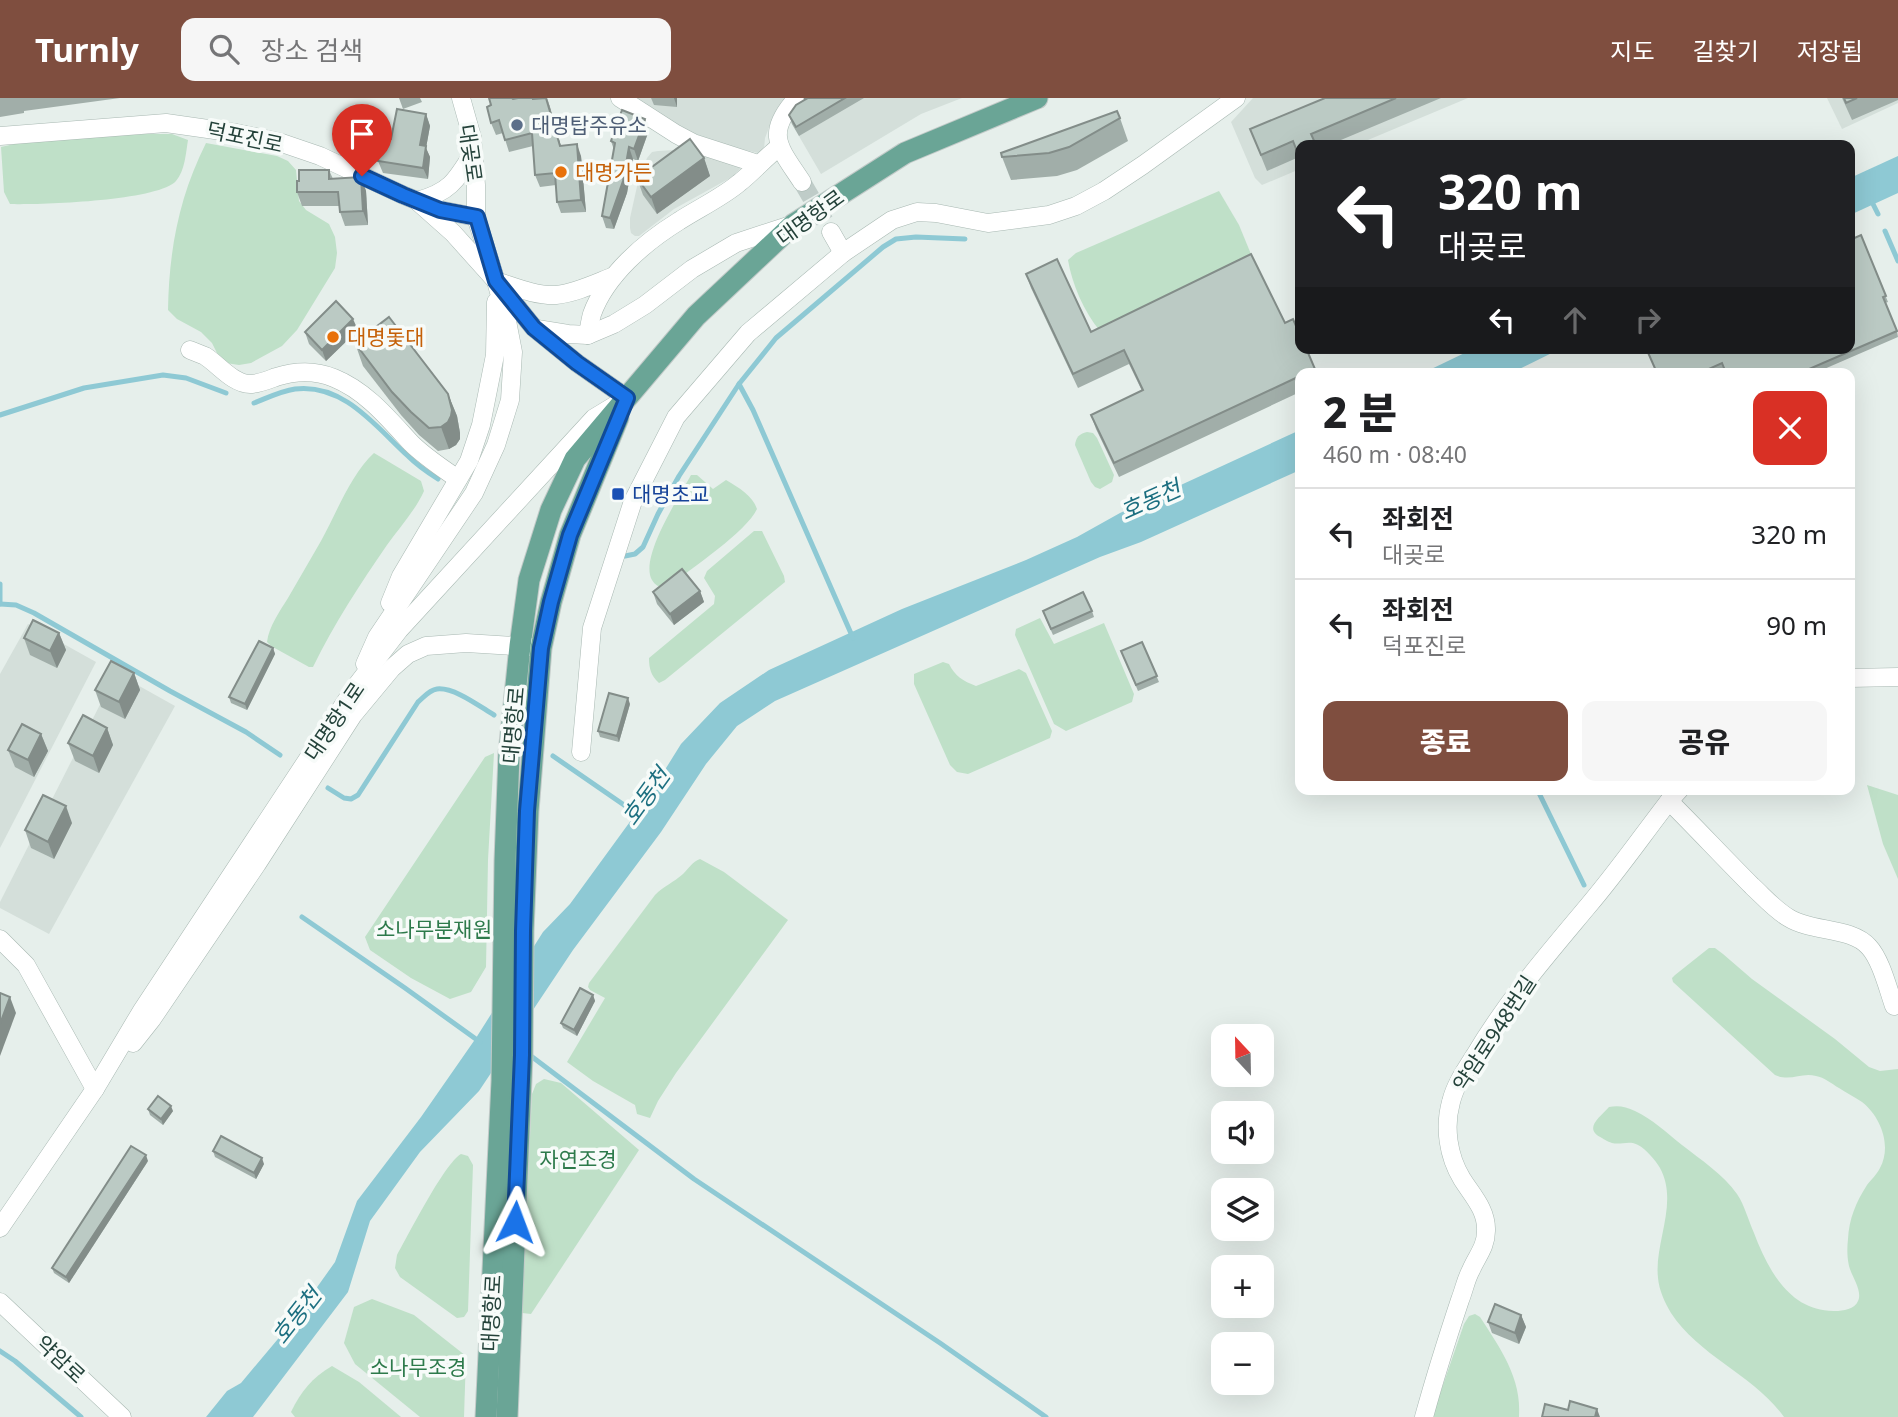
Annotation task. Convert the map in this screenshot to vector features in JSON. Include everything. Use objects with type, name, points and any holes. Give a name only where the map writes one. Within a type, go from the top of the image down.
[{"type":"main road","name":"대명항로","points":[[486,1417],[502,1081],[509,754],[531,647],[551,602],[570,535],[627,398],[696,316],[794,223],[905,153],[1037,98]]},
{"type":"main road","name":"대명항로","points":[[506,1417],[522,1055],[531,647]]},
{"type":"street","name":"대곶로","points":[[461,98],[472,136],[477,217],[496,281],[534,328],[577,363],[627,398]]},
{"type":"street","points":[[620,98],[693,143],[758,164]]},
{"type":"street","points":[[797,98],[790,105],[778,128],[777,136],[779,147],[802,181]]},
{"type":"street","points":[[581,752],[592,628],[633,501],[676,417],[748,333],[843,253],[892,220],[917,212],[988,223],[1049,215],[1076,206],[1143,165],[1236,98]]},
{"type":"street","name":"덕포진로","points":[[0,136],[166,122],[236,133],[279,142],[320,156],[440,210],[477,217]]},
{"type":"street","points":[[588,335],[600,296],[614,276],[642,248],[678,221],[739,184],[779,147]]},
{"type":"street","points":[[417,201],[435,196],[448,188],[460,175],[473,153]]},
{"type":"street","points":[[377,637],[474,493],[496,446],[510,400],[513,352],[508,321],[496,281],[459,239],[417,201]]},
{"type":"street","points":[[534,328],[588,335],[614,324],[692,269],[736,243],[794,223]]},
{"type":"street","points":[[831,232],[843,253]]},
{"type":"street","points":[[496,281],[530,292],[555,295],[578,290],[614,276]]},
{"type":"street","points":[[356,686],[401,576],[469,461],[481,425],[495,355],[496,281]]},
{"type":"street","points":[[190,350],[203,355],[241,382],[249,384],[305,372],[332,377],[373,403],[419,450],[458,478]]},
{"type":"street","name":"대명항1로","points":[[0,1228],[95,1089],[141,1012],[356,686],[408,620],[594,418],[627,398]]},
{"type":"street","name":"대명항1로","points":[[95,1089],[152,1019],[353,715],[392,668],[408,654],[426,646],[466,643],[531,647]]},
{"type":"street","points":[[1855,678],[1898,677]]},
{"type":"street","name":"약암로948번길","points":[[1424,1417],[1452,1322],[1471,1268],[1484,1245],[1486,1230],[1480,1204],[1461,1177],[1450,1149],[1447,1132],[1453,1094],[1502,1012],[1606,885],[1674,795],[1748,881],[1786,917],[1799,924],[1852,936],[1871,948],[1894,1006]]},
{"type":"street","points":[[0,939],[26,965],[95,1089]]},
{"type":"street","name":"약암로","points":[[0,1302],[122,1417]]},
{"type":"shaded area","points":[[636,98],[788,98],[770,125],[764,149],[758,153],[719,144],[687,130]]},
{"type":"shaded area","points":[[812,98],[962,98],[921,114],[821,174],[789,119]]},
{"type":"shaded area","points":[[1253,98],[1468,98],[1368,140],[1295,140],[1295,171],[1262,185],[1255,178],[1231,122]]},
{"type":"shaded area","points":[[1827,98],[1898,98],[1898,103],[1842,129]]},
{"type":"shaded area","points":[[675,150],[740,164],[740,169],[732,177],[674,209],[639,236],[635,236],[631,233],[630,218],[638,182],[647,158],[652,152]]},
{"type":"shaded area","points":[[28,624],[96,662],[0,848],[0,674]]},
{"type":"shaded area","points":[[116,673],[175,706],[49,934],[0,908],[0,902]]},
{"type":"green space","points":[[172,134],[188,140],[181,172],[176,181],[165,188],[123,197],[46,204],[10,204],[4,192],[1,147],[93,135]]},
{"type":"green space","points":[[206,143],[277,156],[288,161],[296,170],[299,201],[306,210],[329,224],[335,237],[335,268],[297,330],[282,346],[251,363],[226,363],[201,332],[177,319],[168,310],[177,224],[189,183]]},
{"type":"green space","points":[[1219,191],[1239,225],[1253,259],[1100,331],[1080,297],[1068,260],[1076,253]]},
{"type":"green space","points":[[1087,432],[1093,433],[1097,438],[1114,475],[1112,482],[1100,489],[1091,482],[1075,445],[1078,436]]},
{"type":"green space","points":[[374,453],[421,481],[424,491],[357,589],[313,667],[309,667],[271,646],[267,642],[268,636],[351,483]]},
{"type":"green space","points":[[691,475],[697,475],[713,489],[726,480],[749,496],[757,509],[742,528],[718,549],[670,585],[660,587],[652,580],[649,570],[651,557],[662,528]]},
{"type":"green space","points":[[754,531],[762,531],[785,582],[659,683],[651,672],[649,658],[714,604],[715,596],[704,578],[707,571]]},
{"type":"green space","points":[[1040,618],[1054,644],[1104,623],[1134,694],[1132,702],[1066,731],[1054,724],[1015,635],[1016,629]]},
{"type":"green space","points":[[943,662],[949,664],[960,678],[976,686],[1019,669],[1026,673],[1052,731],[1050,738],[968,774],[957,772],[950,765],[914,684],[914,674]]},
{"type":"green space","name":"소나무분재원","points":[[494,753],[486,967],[471,992],[450,999],[411,978],[370,950],[365,937],[485,757]]},
{"type":"green space","points":[[1867,785],[1898,795],[1898,879],[1883,844]]},
{"type":"green space","points":[[700,859],[724,872],[788,920],[676,1073],[650,1118],[637,1114],[635,1105],[593,1081],[567,1062],[605,998],[590,990],[589,983],[655,895]]},
{"type":"green space","points":[[1709,948],[1715,948],[1869,1067],[1880,1071],[1898,1069],[1898,1417],[1784,1417],[1758,1389],[1697,1342],[1671,1313],[1659,1283],[1659,1251],[1667,1209],[1665,1181],[1660,1168],[1638,1145],[1611,1143],[1596,1135],[1594,1131],[1597,1119],[1609,1107],[1625,1107],[1647,1118],[1711,1168],[1737,1194],[1766,1261],[1793,1297],[1819,1309],[1835,1311],[1852,1308],[1856,1304],[1859,1293],[1848,1259],[1849,1232],[1860,1198],[1879,1170],[1883,1159],[1883,1132],[1869,1108],[1822,1078],[1811,1075],[1786,1078],[1775,1075],[1673,982],[1675,975]]},
{"type":"green space","name":"자연조경","points":[[544,1079],[561,1083],[639,1150],[531,1314],[522,1313],[532,1094],[536,1084]]},
{"type":"green space","points":[[461,1154],[468,1156],[473,1165],[468,1311],[464,1317],[457,1318],[400,1277],[395,1268],[397,1255],[427,1200]]},
{"type":"green space","name":"소나무조경","points":[[372,1299],[414,1315],[466,1356],[464,1417],[420,1417],[355,1364],[344,1343],[354,1307]]},
{"type":"green space","points":[[1475,1314],[1480,1317],[1508,1364],[1517,1389],[1519,1417],[1432,1417],[1464,1324],[1469,1316]]},
{"type":"green space","name":"소나무조경","points":[[332,1366],[359,1382],[401,1417],[295,1417],[291,1412],[303,1391]]},
{"type":"water","points":[[1898,156],[1898,193],[1855,213],[1855,176]]},
{"type":"water","points":[[1463,354],[1550,354],[1521,368],[1433,368]]},
{"type":"water","points":[[1295,432],[1295,472],[775,701],[737,726],[706,764],[661,832],[573,950],[479,1091],[420,1152],[370,1221],[348,1292],[253,1417],[206,1417],[227,1391],[241,1383],[293,1321],[335,1262],[357,1201],[421,1117],[476,1038],[543,932],[570,904],[648,797],[681,744],[720,703],[769,670],[902,609],[1026,560],[1077,537],[1120,513]]},
{"type":"building","points":[[489,98],[546,98],[560,146],[577,144],[581,200],[557,202],[555,173],[535,175],[532,133],[505,140],[499,120],[491,123],[487,107],[491,105]]},
{"type":"building","points":[[804,98],[845,98],[796,127],[789,115],[796,105],[806,99]]},
{"type":"building","points":[[1325,98],[1396,98],[1311,134],[1314,140],[1295,140],[1295,146],[1293,141],[1261,155],[1250,129]]},
{"type":"building","points":[[1844,98],[1857,98],[1846,103]]},
{"type":"building","points":[[397,109],[426,114],[420,145],[426,146],[423,168],[378,161],[381,138],[391,139]]},
{"type":"building","points":[[622,110],[645,119],[634,149],[629,147],[623,181],[610,218],[602,216],[615,143],[611,141]]},
{"type":"building","points":[[1117,111],[1120,118],[1069,147],[1049,153],[1002,157],[1001,153]]},
{"type":"building","points":[[690,139],[704,158],[651,197],[637,178]]},
{"type":"building","points":[[299,170],[329,170],[329,179],[361,177],[363,211],[340,212],[338,192],[297,192]]},
{"type":"building","points":[[1861,235],[1897,331],[1855,349],[1855,238]]},
{"type":"building","points":[[1251,254],[1285,323],[1293,319],[1295,354],[1309,354],[1315,368],[1295,368],[1295,378],[1114,463],[1091,415],[1143,390],[1124,350],[1073,374],[1026,274],[1057,259],[1091,332]]},
{"type":"building","points":[[336,301],[353,319],[322,350],[305,332]]},
{"type":"building","points":[[389,317],[448,394],[451,416],[441,427],[429,428],[411,412],[392,392],[355,343]]},
{"type":"building","points":[[1649,354],[1844,354],[1812,368],[1724,368],[1722,363],[1711,368],[1655,368]]},
{"type":"building","points":[[682,569],[700,591],[670,614],[653,592]]},
{"type":"building","points":[[1083,592],[1092,611],[1051,629],[1043,611]]},
{"type":"building","points":[[33,620],[59,633],[50,651],[24,638]]},
{"type":"building","points":[[259,641],[273,648],[245,704],[229,697]]},
{"type":"building","points":[[1142,642],[1157,676],[1136,685],[1121,651]]},
{"type":"building","points":[[111,661],[134,673],[119,702],[95,690]]},
{"type":"building","points":[[609,693],[628,698],[617,736],[598,731]]},
{"type":"building","points":[[83,715],[107,728],[93,756],[68,743]]},
{"type":"building","points":[[22,724],[41,734],[28,760],[8,750]]},
{"type":"building","points":[[43,795],[66,806],[48,842],[25,830]]},
{"type":"building","points":[[580,988],[593,995],[574,1030],[561,1023]]},
{"type":"building","points":[[0,993],[10,997],[0,1024]]},
{"type":"building","points":[[158,1096],[171,1106],[161,1119],[148,1109]]},
{"type":"building","points":[[221,1136],[262,1158],[254,1173],[213,1151]]},
{"type":"building","points":[[131,1146],[146,1155],[66,1277],[52,1268]]},
{"type":"building","points":[[1495,1304],[1521,1315],[1515,1333],[1488,1322]]},
{"type":"building","points":[[1570,1401],[1597,1409],[1595,1417],[1542,1417],[1545,1404],[1568,1410]]},
{"type":"waterway","points":[[1870,198],[1878,214]]},
{"type":"waterway","points":[[1885,231],[1898,261]]},
{"type":"waterway","points":[[853,638],[753,410],[739,384],[776,338],[883,247],[896,239],[916,237],[965,239]]},
{"type":"waterway","points":[[0,415],[84,388],[163,375],[186,378],[226,393]]},
{"type":"waterway","points":[[625,556],[635,554],[643,547],[679,476],[739,384]]},
{"type":"waterway","points":[[254,403],[295,389],[313,389],[329,393],[358,409],[415,462],[438,479]]},
{"type":"waterway","points":[[0,584],[0,604]]},
{"type":"waterway","points":[[0,604],[16,605],[34,613],[246,732],[280,755]]},
{"type":"waterway","points":[[328,788],[344,798],[351,799],[358,795],[418,702],[432,691],[451,691],[494,715]]},
{"type":"waterway","name":"호동천","points":[[553,756],[640,816]]},
{"type":"waterway","points":[[1540,795],[1584,885]]},
{"type":"waterway","points":[[302,917],[480,1042]]},
{"type":"waterway","points":[[527,1053],[694,1179],[1046,1417]]},
{"type":"waterway","points":[[0,1351],[81,1417]]},
{"type":"tunnel","points":[[802,182],[831,232]]},
{"type":"place","name":"대명탑주유소","points":[[517,125]]},
{"type":"place","name":"대명가든","points":[[561,172]]},
{"type":"place","name":"대명돛대","points":[[333,337]]},
{"type":"place","name":"대명초교","points":[[618,494]]},
{"type":"route","points":[[362,176],[440,210],[477,217],[496,281],[534,328],[577,363],[627,398],[570,535],[541,648],[527,811],[522,1055],[515,1222]]}]
